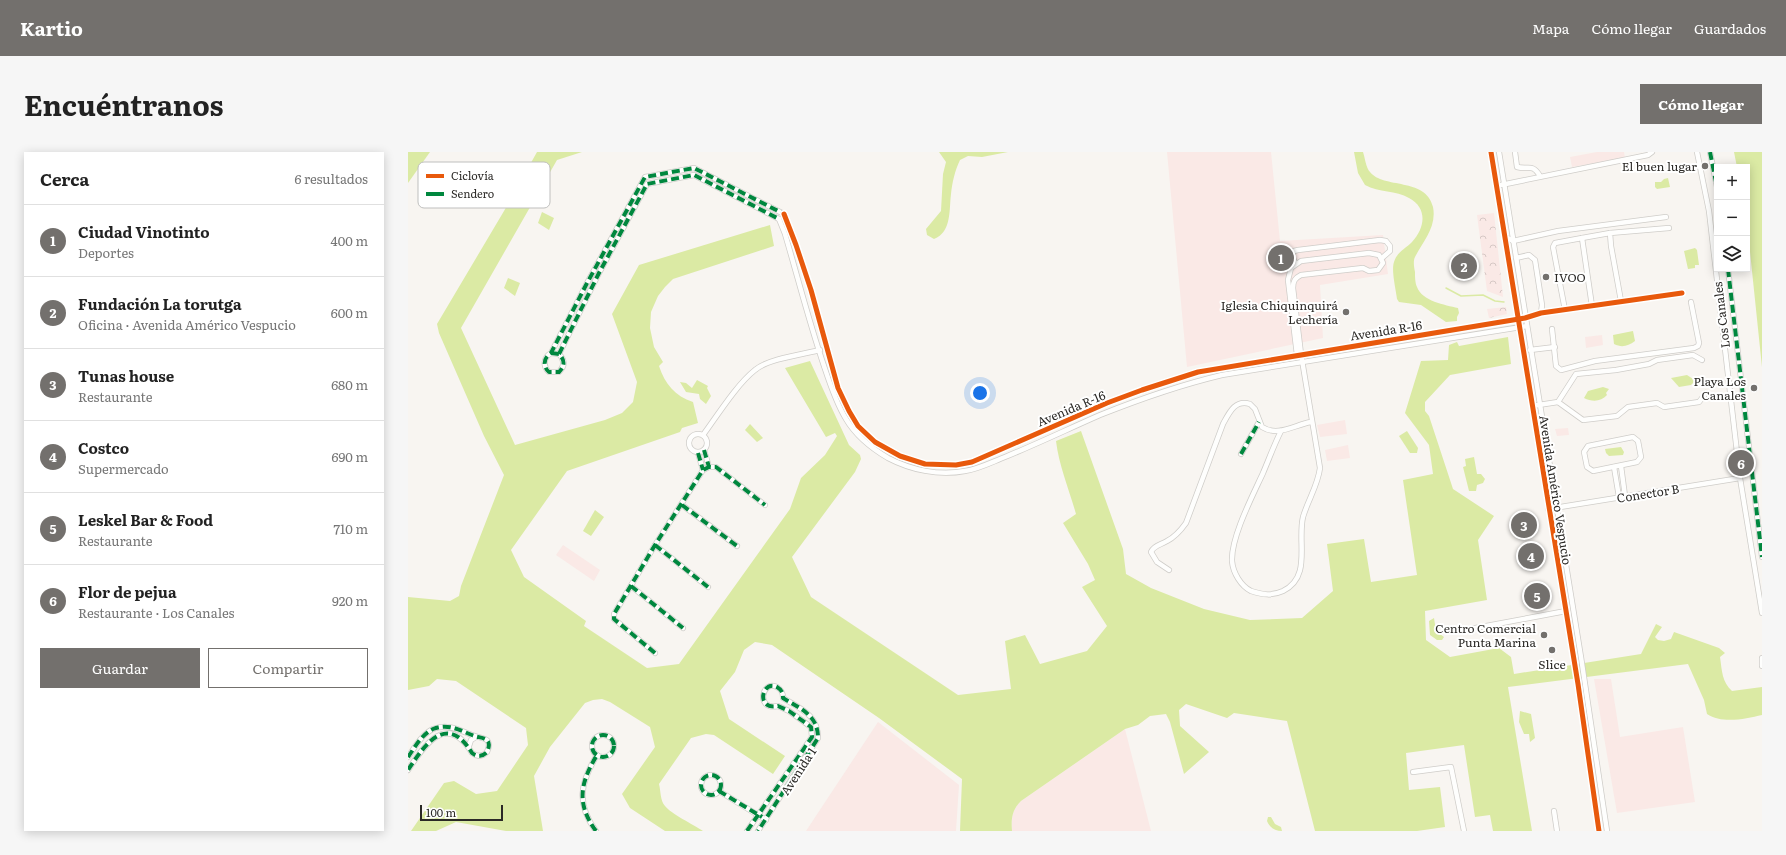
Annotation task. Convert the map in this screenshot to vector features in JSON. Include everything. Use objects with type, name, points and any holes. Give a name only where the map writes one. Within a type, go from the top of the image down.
[{"type":"street","name":"Avenida Américo Vespucio","points":[[1491,152],[1548,509],[1578,684],[1599,831]]},
{"type":"street","name":"Avenida Américo Vespucio","points":[[1499,152],[1607,831]]},
{"type":"street","points":[[1515,152],[1517,167],[1531,167],[1536,170],[1540,176]]},
{"type":"street","points":[[1496,186],[1648,155],[1652,152]]},
{"type":"street","name":"Los Canales","points":[[1698,152],[1709,211],[1740,478]]},
{"type":"street","points":[[1710,152],[1714,172]]},
{"type":"street","points":[[551,353],[559,354],[564,360],[564,366],[559,372],[549,372],[545,367],[544,362],[547,356],[551,353],[604,250],[645,177],[694,168],[784,214],[779,219],[694,175],[647,184],[559,354]]},
{"type":"street","name":"Avenida R-16","points":[[784,214],[790,226],[808,282],[838,388],[849,411],[858,426],[875,442],[900,456],[926,464],[956,465],[972,462],[1045,429],[1172,379],[1216,368],[1525,318],[1541,313],[1682,293]]},
{"type":"street","points":[[1504,236],[1513,241],[1558,231],[1666,217]]},
{"type":"street","name":"Avenida R-16","points":[[779,219],[785,234],[819,350],[833,392],[845,418],[865,442],[901,465],[917,469],[941,472],[957,472],[974,469],[1026,449],[1112,410],[1175,387],[1222,375],[1526,326]]},
{"type":"street","points":[[1564,310],[1554,247],[1555,243],[1559,241],[1610,234],[1669,228]]},
{"type":"street","points":[[1610,234],[1621,302]]},
{"type":"street","points":[[1582,238],[1592,306]]},
{"type":"street","points":[[1295,264],[1292,255],[1294,251],[1298,250],[1380,240],[1386,241],[1390,246],[1390,251],[1382,258],[1382,267],[1374,271],[1363,268],[1301,275],[1296,277],[1293,282],[1293,288],[1299,355]]},
{"type":"street","points":[[604,250],[610,253]]},
{"type":"street","points":[[1281,431],[1239,530],[1232,562],[1240,581],[1251,590],[1268,595],[1276,594],[1293,584],[1298,578],[1301,568],[1301,530],[1307,506],[1319,476],[1320,468],[1302,362],[1299,355],[1288,273],[1295,264],[1301,261],[1369,254],[1379,255],[1382,258]]},
{"type":"street","points":[[1516,258],[1530,255],[1535,260],[1542,305],[1541,313]]},
{"type":"street","points":[[1728,272],[1762,557]]},
{"type":"street","points":[[1552,329],[1556,366],[1561,370],[1595,361],[1694,348],[1698,346],[1699,342],[1691,302]]},
{"type":"street","points":[[1530,350],[1555,347]]},
{"type":"street","points":[[703,435],[755,369],[773,362],[826,348]]},
{"type":"street","points":[[1338,348],[1339,356]]},
{"type":"street","points":[[1558,402],[1576,374],[1616,370],[1649,364],[1657,360],[1693,355],[1702,360]]},
{"type":"street","points":[[1532,406],[1558,402],[1583,420],[1617,416],[1628,407],[1657,403],[1664,407],[1699,402],[1706,394]]},
{"type":"street","points":[[1169,570],[1157,562],[1151,552],[1153,548],[1167,541],[1181,530],[1186,523],[1222,424],[1231,409],[1240,403],[1250,404],[1255,409],[1259,422],[1266,429],[1281,431],[1311,422]]},
{"type":"street","points":[[1241,454],[1259,422]]},
{"type":"street","points":[[703,435],[694,434],[688,441],[690,449],[698,453],[703,470]]},
{"type":"street","points":[[698,453],[704,450],[707,444],[703,435]]},
{"type":"street","points":[[1633,437],[1638,441],[1641,457],[1637,462],[1621,466],[1593,471],[1587,467],[1584,452],[1588,446],[1633,437]]},
{"type":"street","points":[[704,450],[709,467]]},
{"type":"street","points":[[972,462],[974,469]]},
{"type":"street","points":[[1621,466],[1625,496]]},
{"type":"street","points":[[655,653],[614,619],[614,614],[655,545],[703,470],[709,467],[716,468],[765,505]]},
{"type":"street","points":[[1614,467],[1619,497]]},
{"type":"street","points":[[1740,478],[1762,613]]},
{"type":"street","name":"Conector B","points":[[1548,509],[1740,478]]},
{"type":"street","points":[[682,505],[737,546]]},
{"type":"street","points":[[655,545],[708,588]]},
{"type":"street","points":[[631,586],[683,628]]},
{"type":"street","points":[[1470,629],[1566,611]]},
{"type":"street","points":[[1762,658],[1762,666]]},
{"type":"street","name":"Avenida 1","points":[[748,831],[758,814],[808,744],[812,733],[811,727],[806,723],[778,706],[773,707],[767,705],[764,701],[764,690],[774,686],[783,692],[783,698],[811,717],[816,723],[818,738],[815,746],[758,831]]},
{"type":"street","points":[[778,706],[783,698]]},
{"type":"street","points":[[408,757],[420,740],[433,729],[448,726],[456,727],[476,736],[483,737],[489,745],[487,752],[481,756],[474,755],[469,746],[455,735],[442,735],[433,738],[425,745],[408,770]]},
{"type":"street","points":[[601,735],[610,737],[614,742],[613,751],[606,757],[597,755],[592,747],[595,739],[601,735]]},
{"type":"street","points":[[469,746],[471,740],[476,736]]},
{"type":"street","points":[[596,831],[589,822],[583,805],[582,788],[587,771],[597,755]]},
{"type":"street","points":[[1413,772],[1451,767],[1464,831]]},
{"type":"street","points":[[710,774],[718,777],[721,782],[720,791],[712,795],[706,794],[701,787],[702,779],[710,774]]},
{"type":"street","points":[[786,775],[792,780]]},
{"type":"street","points":[[720,791],[766,820]]},
{"type":"street","points":[[1554,811],[1557,831]]},
{"type":"green space","points":[[1167,152],[1271,152],[1280,241],[1383,235],[1388,274],[1320,285],[1323,338],[1187,367]]},
{"type":"green space","points":[[1597,152],[1624,152],[1625,158],[1572,167],[1570,157]]},
{"type":"green space","points":[[1494,213],[1503,297],[1487,291],[1477,215]]},
{"type":"green space","points":[[1506,307],[1507,314],[1489,318],[1487,309]]},
{"type":"green space","points":[[1602,335],[1603,345],[1586,348],[1585,337]]},
{"type":"green space","points":[[1345,420],[1347,434],[1320,437],[1317,425]]},
{"type":"green space","points":[[1568,428],[1569,435],[1557,436],[1555,429]]},
{"type":"green space","points":[[1348,445],[1350,458],[1327,461],[1325,450]]},
{"type":"green space","points":[[563,545],[600,570],[594,581],[556,555]]},
{"type":"green space","points":[[1594,679],[1611,679],[1620,737],[1683,727],[1695,802],[1617,813]]},
{"type":"green space","points":[[878,722],[959,785],[956,831],[806,831]]},
{"type":"green space","points":[[1125,729],[1151,831],[1012,831],[1013,815],[1021,801]]},
{"type":"shaded area","points":[[408,152],[430,152],[423,162],[418,162],[418,169],[408,183]]},
{"type":"shaded area","points":[[537,152],[582,152],[557,160],[550,172],[550,162],[531,162]]},
{"type":"shaded area","points":[[939,152],[1008,152],[982,157],[968,156],[960,160],[953,181],[947,226],[940,236],[934,239],[927,235],[926,229],[941,211],[943,174],[946,162]]},
{"type":"shaded area","points":[[1354,152],[1363,152],[1370,172],[1376,177],[1413,187],[1422,191],[1429,198],[1433,207],[1433,221],[1428,234],[1414,259],[1416,284],[1424,296],[1434,302],[1458,308],[1459,313],[1457,321],[1446,322],[1421,305],[1399,302],[1397,299],[1393,275],[1394,262],[1397,256],[1412,242],[1420,231],[1422,225],[1422,213],[1415,202],[1404,195],[1370,188],[1365,185],[1358,173]]},
{"type":"shaded area","points":[[1734,152],[1762,152],[1762,367],[1750,252],[1750,164],[1736,164]]},
{"type":"shaded area","points":[[1668,178],[1670,187],[1657,189],[1655,187],[1655,182],[1661,182]]},
{"type":"shaded area","points":[[506,208],[530,208],[461,328],[515,445],[605,420],[622,413],[633,402],[637,382],[612,314],[639,265],[770,225],[774,246],[673,279],[658,296],[651,312],[650,328],[654,347],[663,362],[659,366],[661,372],[668,384],[676,393],[693,402],[698,423],[682,428],[680,432],[567,471],[511,550],[524,577],[586,621],[584,626],[647,668],[679,664],[790,509],[801,478],[825,455],[837,436],[835,433],[826,437],[785,368],[810,361],[849,445],[860,455],[861,459],[855,472],[792,557],[811,597],[958,695],[1011,689],[1005,641],[1025,635],[1040,664],[1087,651],[1107,626],[1082,587],[1095,580],[1088,564],[1063,523],[1076,514],[1057,450],[1056,441],[1081,431],[1123,549],[1126,574],[1151,588],[1204,609],[1250,620],[1302,618],[1333,591],[1327,544],[1364,539],[1371,582],[1417,575],[1403,480],[1433,474],[1429,445],[1405,413],[1421,361],[1448,360],[1449,345],[1457,342],[1459,346],[1508,337],[1511,364],[1450,375],[1425,402],[1425,411],[1429,416],[1453,489],[1494,516],[1478,540],[1487,600],[1425,611],[1426,640],[1450,657],[1499,648],[1511,657],[1514,674],[1641,654],[1656,624],[1662,627],[1655,637],[1658,640],[1664,641],[1671,639],[1674,632],[1719,648],[1725,653],[1720,657],[1726,684],[1732,691],[1762,687],[1762,715],[1727,720],[1707,714],[1704,700],[1688,664],[1508,687],[1532,831],[1493,831],[1490,815],[1475,817],[1464,745],[1406,753],[1409,790],[1440,787],[1445,827],[1417,831],[1315,831],[1287,721],[1234,713],[1227,718],[1186,704],[1179,710],[1180,726],[1209,752],[1184,774],[1170,722],[1166,714],[1150,716],[1138,725],[1125,729],[1021,801],[1013,815],[1012,831],[960,831],[962,779],[879,718],[772,645],[755,642],[744,650],[735,672],[720,691],[729,719],[785,756],[773,774],[714,735],[706,734],[691,738],[659,784],[663,804],[668,809],[703,831],[665,831],[630,808],[622,794],[655,747],[650,727],[610,702],[602,699],[585,703],[550,747],[534,776],[543,831],[506,831],[456,822],[436,831],[411,831],[444,783],[454,781],[476,794],[497,791],[528,745],[526,728],[456,681],[437,679],[429,686],[408,690],[408,597],[450,601],[459,596],[461,586],[504,475],[484,436],[439,333],[437,324]]},
{"type":"shaded area","points":[[542,212],[554,218],[549,230],[538,223]]},
{"type":"shaded area","points":[[1695,248],[1697,250],[1699,265],[1695,265],[1695,268],[1688,269],[1684,251]]},
{"type":"shaded area","points":[[508,278],[520,283],[515,296],[504,288]]},
{"type":"shaded area","points":[[1633,331],[1635,341],[1625,346],[1614,344],[1613,335]]},
{"type":"shaded area","points":[[1687,375],[1693,379],[1694,382],[1691,385],[1679,387],[1671,378]]},
{"type":"shaded area","points":[[697,380],[708,386],[707,388],[711,396],[706,404],[700,399],[699,394],[686,392],[680,382],[686,383],[692,388]]},
{"type":"shaded area","points":[[1603,387],[1609,389],[1606,393],[1607,395],[1602,399],[1593,401],[1584,398],[1588,391]]},
{"type":"shaded area","points":[[750,424],[763,438],[757,442],[745,430]]},
{"type":"shaded area","points":[[1407,431],[1418,448],[1417,453],[1410,453],[1399,436]]},
{"type":"shaded area","points":[[1621,447],[1624,452],[1623,455],[1609,456],[1606,453],[1605,449]]},
{"type":"shaded area","points":[[1474,457],[1477,474],[1481,474],[1485,479],[1483,483],[1477,485],[1476,491],[1469,491],[1463,467],[1466,466],[1465,459]]},
{"type":"shaded area","points":[[595,510],[604,517],[591,536],[583,531]]},
{"type":"shaded area","points":[[1434,618],[1436,631],[1444,637],[1442,640],[1437,640],[1430,635],[1429,621]]},
{"type":"shaded area","points":[[1520,711],[1531,714],[1535,738],[1530,742],[1529,734],[1524,734],[1519,722]]},
{"type":"shaded area","points":[[1268,817],[1271,817],[1275,824],[1281,827],[1282,831],[1275,830],[1271,827],[1267,821]]},
{"type":"waterway","points":[[1446,288],[1461,296],[1483,295],[1495,301],[1504,302]]},
{"type":"marked path","points":[[1710,152],[1714,172]]},
{"type":"marked path","points":[[551,353],[559,354],[562,358],[563,365],[559,372],[549,372],[545,367],[545,359],[551,353],[645,177],[694,168],[784,214]]},
{"type":"marked path","points":[[559,354],[599,273],[647,184],[694,175],[779,219]]},
{"type":"marked path","points":[[1728,272],[1762,557]]},
{"type":"marked path","points":[[1241,454],[1259,422]]},
{"type":"marked path","points":[[704,450],[709,467]]},
{"type":"marked path","points":[[698,453],[703,470]]},
{"type":"marked path","points":[[655,653],[614,619],[614,614],[655,545],[703,470],[709,467],[716,467],[765,505]]},
{"type":"marked path","points":[[682,505],[737,546]]},
{"type":"marked path","points":[[655,545],[708,587]]},
{"type":"marked path","points":[[631,586],[683,628]]},
{"type":"marked path","points":[[747,831],[812,737],[811,727],[789,711],[778,706],[766,704],[763,695],[768,687],[772,686],[779,688],[782,692],[783,698],[802,709],[812,718],[817,730],[818,738],[758,831]]},
{"type":"marked path","points":[[408,757],[425,734],[438,727],[458,729],[485,739],[489,743],[487,752],[481,756],[478,756],[472,753],[463,741],[454,735],[445,734],[437,736],[429,742],[408,770]]},
{"type":"marked path","points":[[603,735],[611,738],[614,746],[611,754],[603,757],[595,754],[592,746],[595,738],[603,735]]},
{"type":"marked path","points":[[596,831],[585,812],[583,793],[587,775],[597,755]]},
{"type":"marked path","points":[[707,775],[715,775],[721,781],[721,785],[721,789],[715,795],[707,795],[701,789],[701,781],[707,775]]},
{"type":"marked path","points":[[719,791],[762,817]]},
{"type":"cycle path","points":[[1491,152],[1578,684],[1599,831]]},
{"type":"cycle path","points":[[784,214],[811,290],[838,388],[849,411],[858,426],[875,442],[900,456],[925,464],[956,465],[972,462],[1107,403],[1198,372],[1525,318],[1541,313],[1682,293]]},
{"type":"place","name":"El buen lugar","points":[[1705,166]]},
{"type":"place","name":"Ciudad Vinotinto","points":[[1281,258]]},
{"type":"place","name":"Fundación La torutga","points":[[1464,266]]},
{"type":"place","name":"IVOO","points":[[1546,277]]},
{"type":"place","name":"Iglesia Chiquinquirá Lechería","points":[[1346,312]]},
{"type":"place","name":"Playa Los Canales","points":[[1754,388]]},
{"type":"place","name":"Flor de pejua","points":[[1741,463]]},
{"type":"place","name":"Tunas house","points":[[1524,525]]},
{"type":"place","name":"Costco","points":[[1531,556]]},
{"type":"place","name":"Leskel Bar & Food","points":[[1537,596]]},
{"type":"place","name":"Centro Comercial Punta Marina","points":[[1544,635]]},
{"type":"place","name":"Slice","points":[[1552,650]]}]
